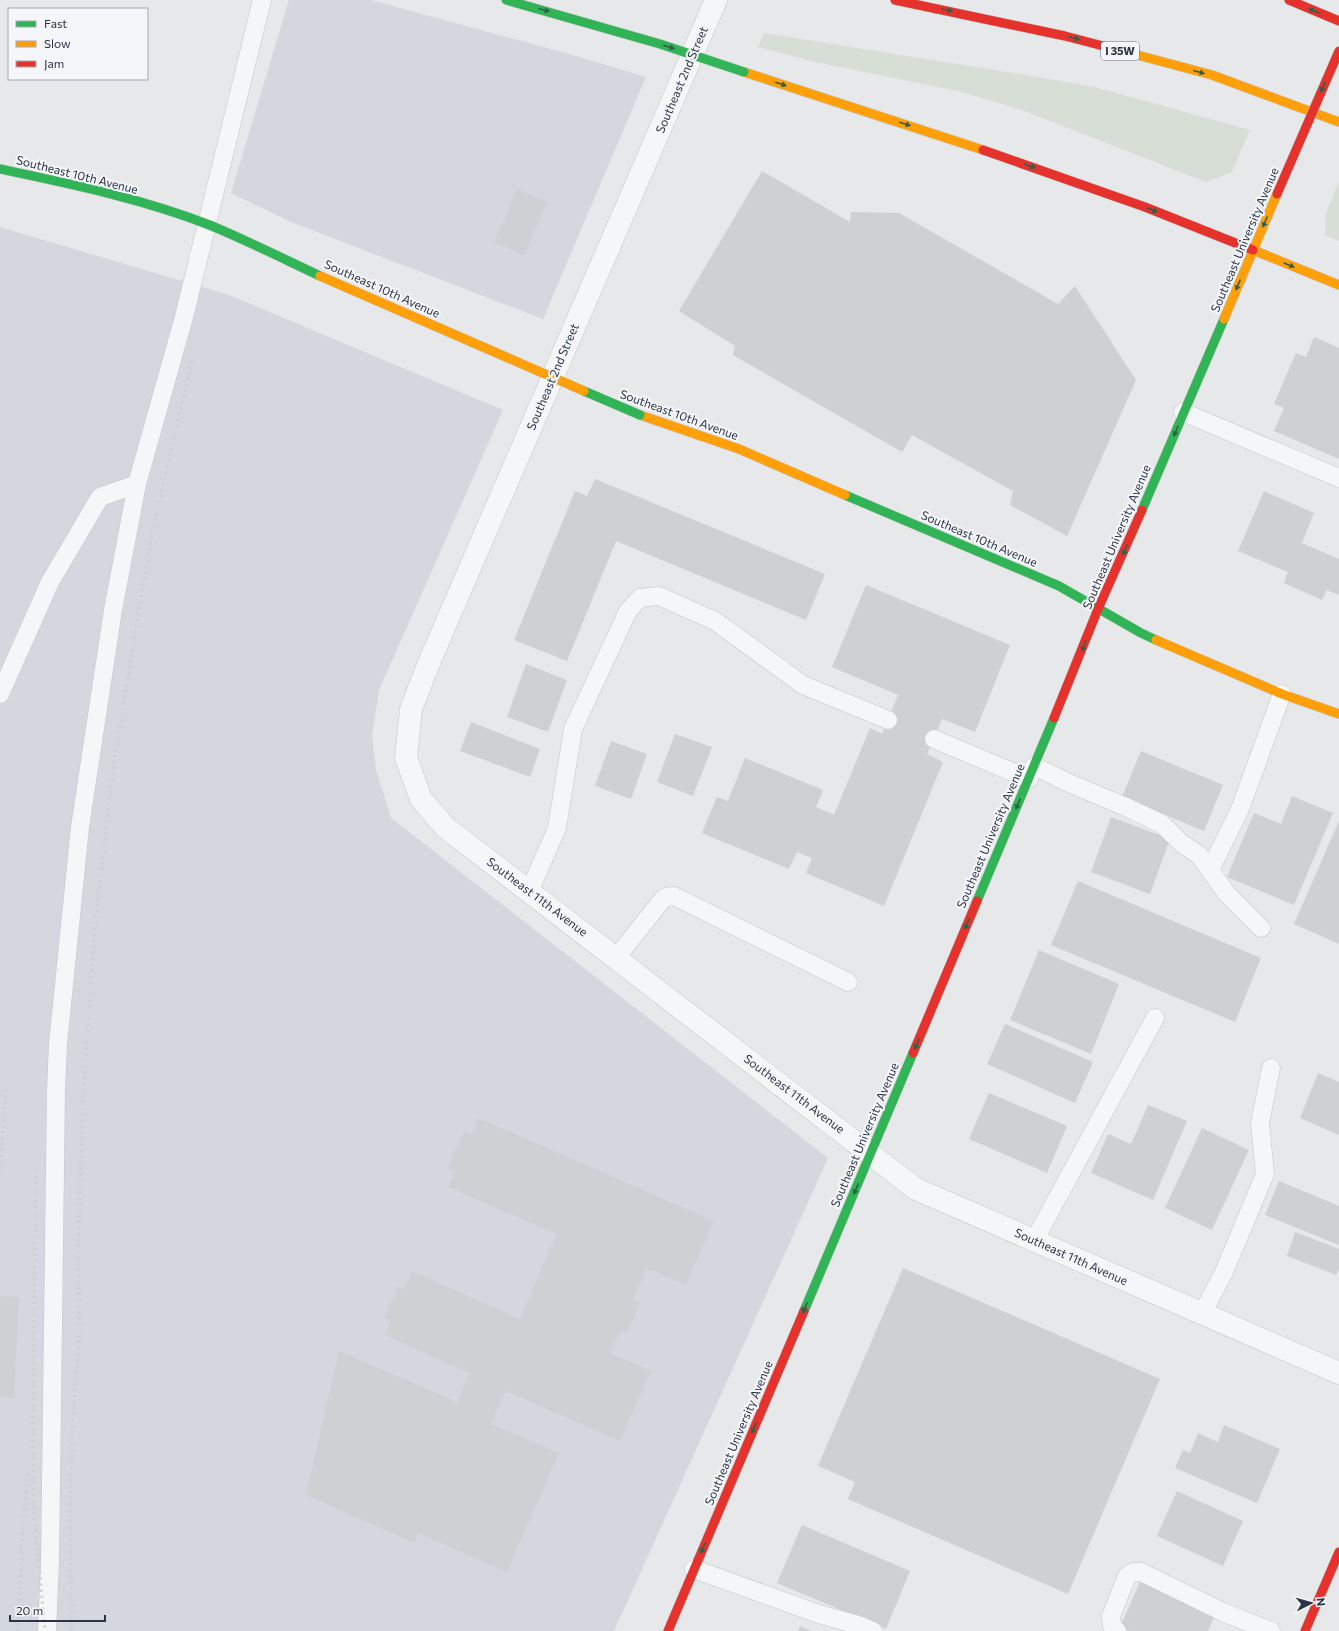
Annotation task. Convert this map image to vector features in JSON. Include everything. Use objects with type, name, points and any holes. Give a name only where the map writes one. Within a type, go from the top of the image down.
[{"type":"main road","points":[[506,0],[660,44],[993,153],[1145,207],[1339,285]]},
{"type":"main road","name":"I 35W","points":[[895,0],[1065,36],[1212,75],[1339,122]]},
{"type":"main road","points":[[1289,0],[1339,21]]},
{"type":"main road","name":"Southeast University Avenue","points":[[668,1631],[871,1153],[1098,609],[1116,571],[1339,51]]},
{"type":"main road","name":"Southeast 10th Avenue","points":[[0,169],[63,182],[149,204],[205,224],[346,288],[640,415],[739,449],[1059,586],[1141,633],[1282,694],[1339,714]]},
{"type":"main road","points":[[1305,1631],[1339,1552]]},
{"type":"street","name":"Southeast 2nd Street","points":[[406,758],[411,709],[431,658],[716,0]]},
{"type":"street","name":"Southeast 11th Avenue","points":[[406,758],[421,799],[445,827],[916,1189],[1339,1374]]},
{"type":"lane","points":[[46,1631],[50,1562],[56,1090],[58,1044],[80,827],[114,610],[137,484],[184,317],[262,0]]},
{"type":"lane","points":[[1183,412],[1339,478]]},
{"type":"lane","points":[[0,694],[50,582],[100,497],[137,484]]},
{"type":"lane","points":[[529,892],[557,828],[573,729],[628,611],[640,598],[659,596],[715,621],[803,685],[888,720]]},
{"type":"lane","points":[[1210,870],[1240,809],[1282,694]]},
{"type":"lane","points":[[934,739],[1071,784],[1162,824],[1181,843],[1199,855],[1227,894],[1261,928]]},
{"type":"lane","points":[[616,958],[662,900],[666,897],[674,896],[848,982]]},
{"type":"lane","points":[[1034,1241],[1155,1018]]},
{"type":"lane","points":[[1202,1314],[1224,1272],[1265,1174],[1260,1123],[1271,1068]]},
{"type":"lane","points":[[694,1569],[818,1614],[862,1626],[872,1631]]},
{"type":"lane","points":[[1117,1631],[1112,1626],[1111,1616],[1127,1576],[1133,1572],[1141,1572],[1225,1613],[1271,1631]]},
{"type":"shaded area","points":[[289,0],[371,0],[580,57],[646,77],[543,319],[291,222],[231,193]]},
{"type":"shaded area","points":[[764,33],[1095,87],[1250,130],[1232,172],[1206,182],[1022,110],[958,91],[811,61],[758,47]]},
{"type":"shaded area","points":[[1339,182],[1339,241],[1325,235],[1326,213]]},
{"type":"shaded area","points":[[0,227],[229,295],[503,410],[379,690],[372,735],[376,770],[391,818],[828,1158],[614,1631],[0,1631]]},
{"type":"building","points":[[762,171],[850,222],[851,212],[899,213],[1058,304],[1075,286],[1136,380],[1067,536],[1010,505],[1013,491],[912,435],[902,452],[733,355],[735,346],[679,311]]},
{"type":"building","points":[[517,189],[547,202],[524,255],[494,242]]},
{"type":"building","points":[[1314,337],[1339,348],[1339,459],[1274,431],[1284,408],[1274,404],[1296,353],[1306,357]]},
{"type":"building","points":[[595,479],[825,574],[806,620],[616,541],[567,661],[514,640],[575,491],[587,496]]},
{"type":"building","points":[[1264,491],[1314,513],[1302,543],[1339,559],[1339,595],[1327,590],[1322,600],[1284,583],[1288,572],[1238,551]]},
{"type":"building","points":[[866,585],[1010,645],[975,732],[942,719],[927,754],[943,762],[884,906],[806,873],[812,858],[797,852],[789,869],[702,833],[717,797],[728,801],[745,758],[823,790],[816,807],[834,815],[870,728],[882,734],[898,695],[832,667]]},
{"type":"building","points":[[526,664],[567,680],[548,732],[507,717]]},
{"type":"building","points":[[471,722],[540,749],[530,777],[460,751]]},
{"type":"building","points":[[675,734],[712,747],[693,796],[657,782]]},
{"type":"building","points":[[611,741],[647,754],[631,799],[595,786]]},
{"type":"building","points":[[1141,751],[1223,785],[1204,831],[1122,797]]},
{"type":"building","points":[[1292,796],[1333,813],[1294,905],[1227,877],[1254,813],[1281,824]]},
{"type":"building","points":[[1111,817],[1170,839],[1150,894],[1091,872]]},
{"type":"building","points":[[1339,821],[1339,944],[1294,924]]},
{"type":"building","points":[[1078,881],[1261,958],[1235,1022],[1051,945]]},
{"type":"building","points":[[1039,950],[1119,984],[1091,1054],[1010,1020]]},
{"type":"building","points":[[1005,1024],[1093,1062],[1075,1103],[987,1064]]},
{"type":"building","points":[[1318,1073],[1339,1082],[1339,1135],[1300,1118]]},
{"type":"building","points":[[989,1093],[1067,1126],[1047,1173],[969,1139]]},
{"type":"building","points":[[1148,1105],[1187,1121],[1153,1200],[1091,1173],[1108,1134],[1131,1144]]},
{"type":"building","points":[[478,1118],[714,1221],[686,1285],[647,1268],[633,1300],[640,1303],[627,1333],[621,1330],[610,1353],[651,1371],[620,1441],[506,1391],[491,1424],[559,1453],[507,1572],[418,1533],[414,1543],[306,1495],[339,1351],[457,1402],[469,1373],[385,1335],[391,1321],[384,1318],[398,1286],[405,1289],[412,1271],[520,1319],[556,1234],[448,1187],[455,1172],[447,1168],[464,1131],[471,1134]]},
{"type":"building","points":[[1202,1128],[1249,1150],[1212,1230],[1165,1208]]},
{"type":"building","points":[[1279,1181],[1339,1206],[1339,1245],[1265,1215]]},
{"type":"building","points":[[1295,1232],[1339,1249],[1339,1269],[1336,1275],[1287,1256]]},
{"type":"building","points":[[903,1268],[1160,1379],[1068,1594],[848,1499],[855,1482],[818,1466]]},
{"type":"building","points":[[0,1296],[19,1297],[14,1398],[0,1397]]},
{"type":"building","points":[[1224,1425],[1280,1449],[1257,1503],[1175,1468],[1183,1450],[1190,1453],[1198,1433],[1218,1442]]},
{"type":"building","points":[[1177,1491],[1243,1521],[1223,1566],[1157,1536]]},
{"type":"building","points":[[802,1525],[910,1571],[886,1629],[777,1583]]},
{"type":"building","points":[[1140,1582],[1215,1615],[1208,1631],[1129,1631],[1120,1627]]},
{"type":"building","points":[[800,1626],[812,1631],[798,1631]]},
{"type":"railway","points":[[72,1631],[70,1514],[72,1432],[80,1327],[78,1251],[83,1101],[94,936],[112,775],[138,616],[153,529],[192,360]]},
{"type":"railway","points":[[0,1175],[6,1086]]},
{"type":"railway","points":[[36,1170],[33,1499],[45,1631]]},
{"type":"railway","points":[[18,1631],[22,1541],[28,1469]]},
{"type":"traffic: fast","points":[[506,0],[660,44],[744,72]]},
{"type":"traffic: fast","points":[[0,169],[107,193],[186,216],[239,238],[320,276]]},
{"type":"traffic: fast","points":[[1142,510],[1224,319]]},
{"type":"traffic: fast","points":[[584,391],[640,415]]},
{"type":"traffic: fast","points":[[845,495],[1059,586],[1156,640]]},
{"type":"traffic: fast","points":[[977,901],[1054,718]]},
{"type":"traffic: fast","points":[[804,1311],[913,1053]]},
{"type":"traffic: slow","points":[[1126,52],[1212,75],[1339,122]]},
{"type":"traffic: slow","points":[[744,72],[983,150]]},
{"type":"traffic: slow","points":[[1224,319],[1277,194]]},
{"type":"traffic: slow","points":[[1253,250],[1339,285]]},
{"type":"traffic: slow","points":[[320,276],[584,391]]},
{"type":"traffic: slow","points":[[640,415],[739,449],[845,495]]},
{"type":"traffic: slow","points":[[1156,640],[1282,694],[1339,714]]},
{"type":"traffic: jam","points":[[895,0],[1065,36],[1126,52]]},
{"type":"traffic: jam","points":[[1289,0],[1339,21]]},
{"type":"traffic: jam","points":[[1277,194],[1339,51]]},
{"type":"traffic: jam","points":[[983,150],[1145,207],[1253,250]]},
{"type":"traffic: jam","points":[[1054,718],[1098,609],[1142,510]]},
{"type":"traffic: jam","points":[[913,1053],[977,901]]},
{"type":"traffic: jam","points":[[668,1631],[804,1311]]},
{"type":"traffic: jam","points":[[1305,1631],[1339,1552]]}]
